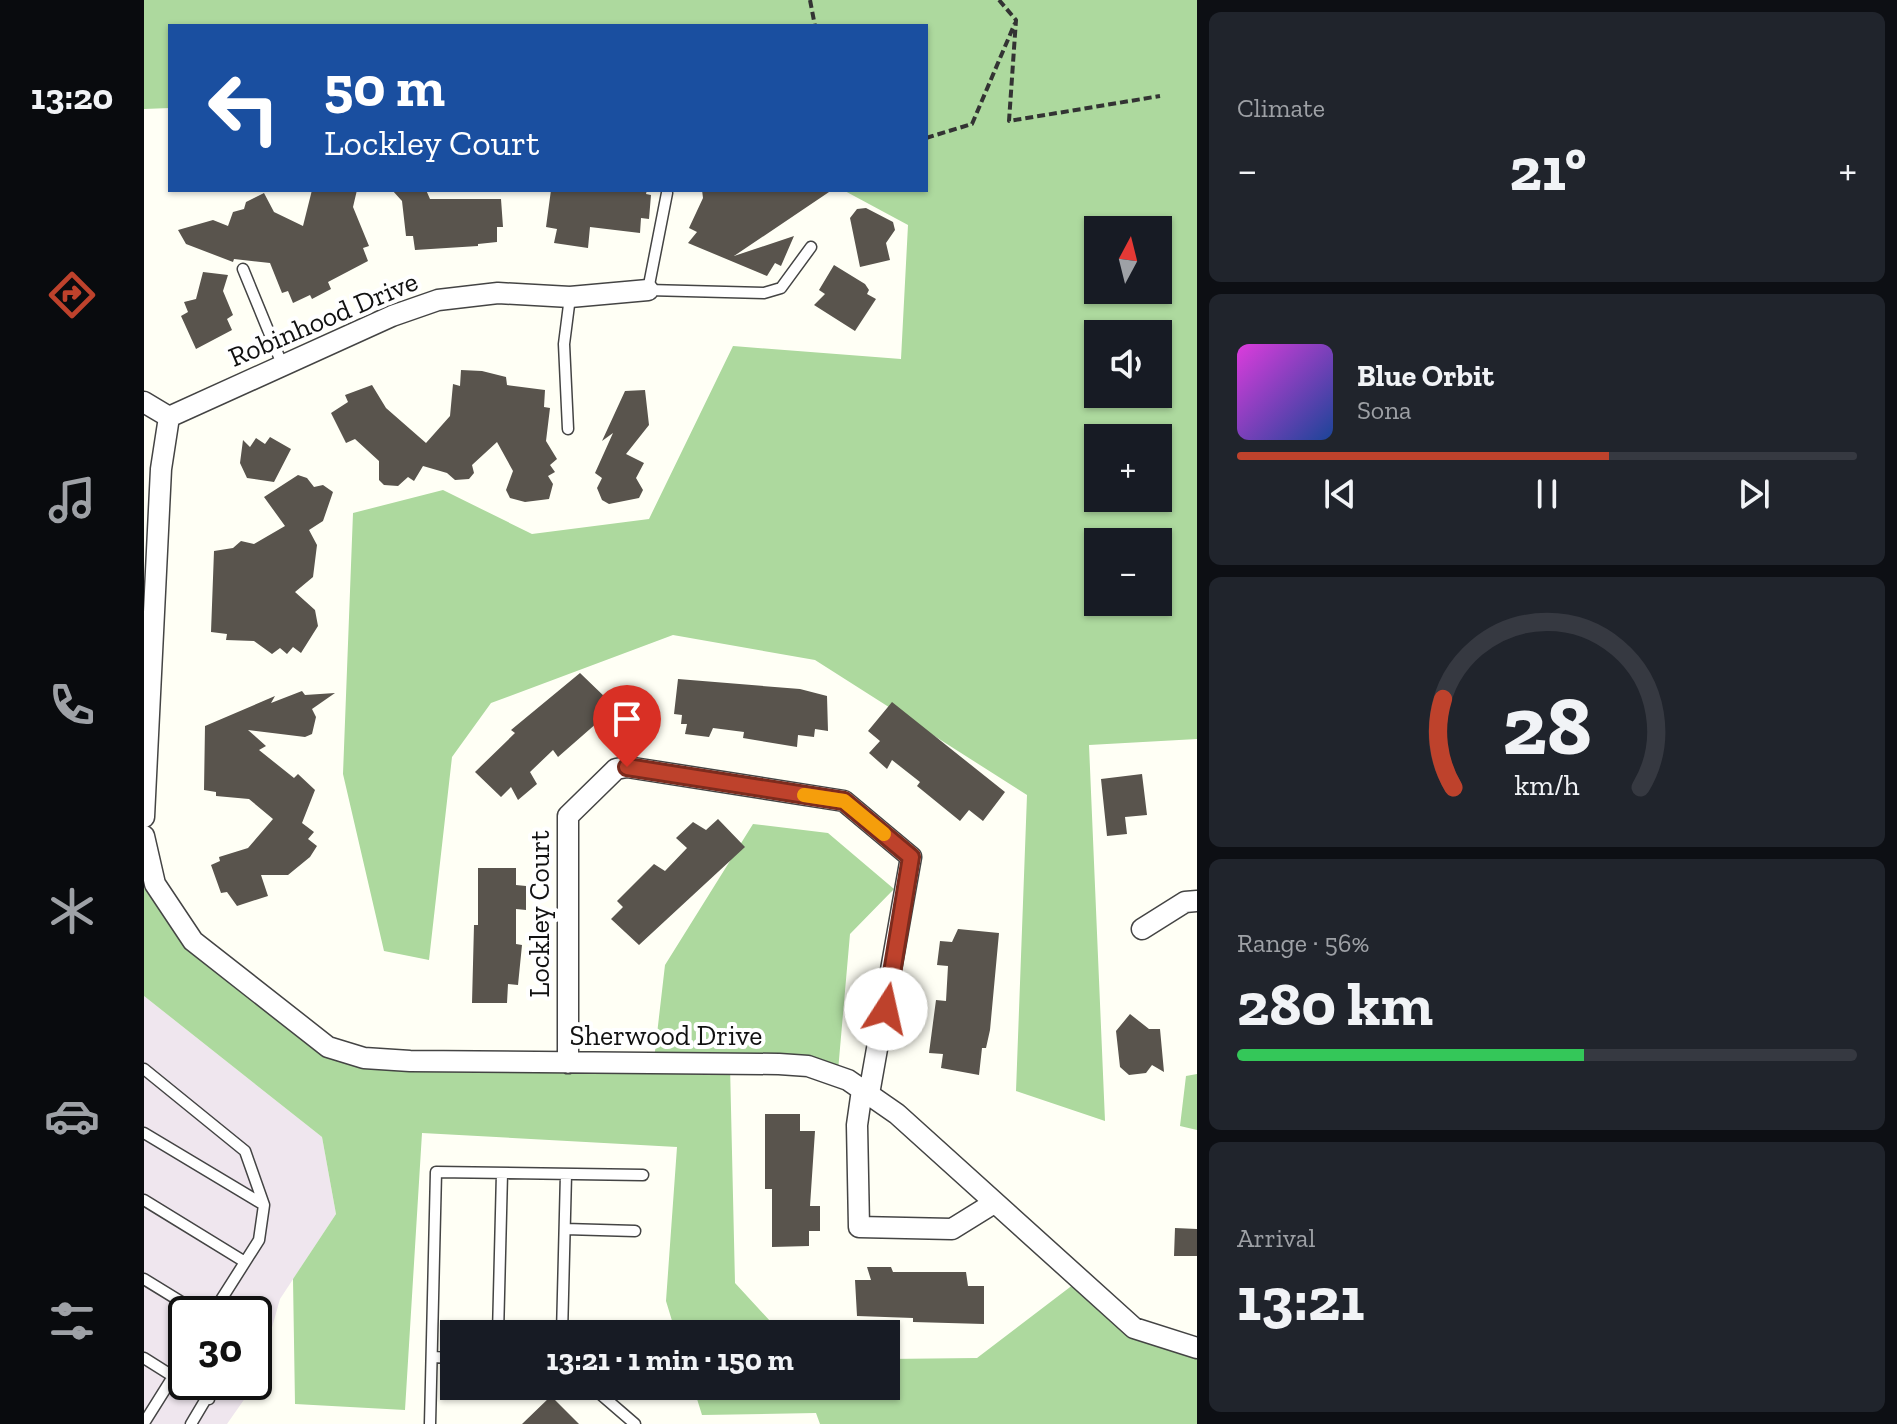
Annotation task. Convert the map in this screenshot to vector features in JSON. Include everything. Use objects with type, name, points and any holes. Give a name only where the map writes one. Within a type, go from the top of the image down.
[{"type":"street","name":"Robinhood Drive","points":[[169,417],[392,316],[438,300],[498,293],[570,297],[648,290]]},
{"type":"street","points":[[144,402],[169,417],[161,469],[144,817]]},
{"type":"street","name":"Lockley Court","points":[[568,1063],[568,816],[616,769],[627,767],[844,801],[911,857],[865,1092]]},
{"type":"street","name":"Sherwood Drive","points":[[144,836],[155,884],[193,941],[328,1047],[364,1058],[808,1066],[848,1080],[897,1114],[1134,1328],[1197,1348]]},
{"type":"street","points":[[1142,929],[1185,902],[1197,901]]},
{"type":"street","points":[[865,1092],[857,1125],[859,1227],[952,1229],[994,1203]]},
{"type":"lane","points":[[667,193],[648,290],[773,291],[781,288],[811,247]]},
{"type":"lane","points":[[243,269],[282,364]]},
{"type":"lane","points":[[568,429],[564,344],[570,297]]},
{"type":"lane","points":[[144,1069],[245,1151],[264,1205],[259,1240],[223,1296]]},
{"type":"lane","points":[[144,1133],[264,1205]]},
{"type":"lane","points":[[430,1424],[436,1172],[643,1175]]},
{"type":"lane","points":[[498,1320],[502,1173]]},
{"type":"lane","points":[[562,1320],[566,1174]]},
{"type":"lane","points":[[144,1200],[245,1262]]},
{"type":"lane","points":[[565,1229],[635,1231]]},
{"type":"lane","points":[[144,1279],[172,1296]]},
{"type":"lane","points":[[432,1357],[440,1357]]},
{"type":"lane","points":[[144,1358],[168,1373]]},
{"type":"lane","points":[[144,1423],[168,1384]]},
{"type":"lane","points":[[191,1424],[208,1400]]},
{"type":"lane","points":[[607,1400],[635,1424]]},
{"type":"path","points":[[810,0],[815,24]]},
{"type":"path","points":[[999,0],[1016,20],[1009,121],[1160,96]]},
{"type":"path","points":[[928,137],[972,124],[1016,20]]},
{"type":"shaded area","points":[[144,996],[322,1137],[336,1214],[280,1299],[272,1328],[272,1296],[168,1296],[168,1400],[244,1400],[227,1424],[144,1424]]},
{"type":"green space","points":[[144,0],[1197,0],[1197,739],[1089,745],[1105,1121],[1016,1091],[1027,795],[815,660],[673,635],[491,703],[452,757],[429,960],[384,951],[343,774],[353,513],[443,490],[532,534],[649,519],[733,346],[901,359],[908,225],[847,192],[928,192],[928,24],[168,24],[168,108],[144,109]]},
{"type":"green space","points":[[753,824],[828,833],[894,889],[850,934],[838,1071],[730,1065],[735,1283],[769,1320],[672,1320],[666,1301],[677,1147],[422,1133],[405,1410],[295,1404],[293,1279],[336,1214],[322,1137],[144,996],[144,888],[341,1052],[654,1060],[665,965]]},
{"type":"green space","points":[[1197,1074],[1197,1130],[1180,1126],[1186,1076]]},
{"type":"green space","points":[[1078,1281],[1169,1343],[1197,1344],[1197,1424],[820,1424],[816,1413],[702,1415],[697,1400],[900,1400],[900,1359],[977,1358]]},
{"type":"building","points":[[312,192],[357,192],[353,207],[369,246],[363,248],[368,261],[328,282],[331,289],[312,299],[310,295],[293,303],[288,291],[282,293],[270,263],[234,259],[233,262],[186,244],[178,230],[213,220],[228,226],[233,212],[244,209],[246,202],[264,193],[274,212],[303,226]]},
{"type":"building","points":[[394,192],[427,192],[430,199],[501,199],[503,227],[497,227],[497,242],[415,250],[413,236],[406,236],[402,201]]},
{"type":"building","points":[[551,192],[646,192],[651,195],[649,219],[641,218],[640,233],[590,227],[588,248],[554,243],[557,229],[546,227]]},
{"type":"building","points":[[702,192],[829,192],[734,256],[794,236],[781,266],[775,263],[767,276],[688,243],[697,232],[689,228],[703,198]]},
{"type":"building","points":[[866,208],[893,222],[895,230],[886,243],[890,260],[860,267],[850,218],[857,209]]},
{"type":"building","points":[[834,265],[865,284],[869,290],[867,294],[876,299],[855,331],[814,305],[825,294],[819,290]]},
{"type":"building","points":[[203,272],[228,275],[223,291],[233,315],[227,319],[232,330],[196,349],[181,316],[188,312],[184,302],[196,299]]},
{"type":"building","points":[[461,370],[506,377],[507,385],[545,390],[544,407],[550,408],[546,441],[557,459],[550,465],[555,472],[548,476],[553,484],[549,499],[525,502],[510,498],[506,490],[513,471],[497,442],[472,465],[474,473],[469,479],[455,480],[447,473],[423,466],[414,481],[408,477],[398,486],[384,485],[379,480],[379,461],[355,439],[346,443],[331,413],[348,402],[345,395],[372,385],[386,408],[426,443],[450,416],[453,384],[460,386]]},
{"type":"building","points":[[645,390],[649,425],[626,454],[644,463],[636,478],[643,490],[639,498],[609,504],[602,500],[597,488],[602,478],[595,473],[613,433],[602,441],[625,391]]},
{"type":"building","points":[[270,437],[291,449],[274,482],[247,478],[240,463],[243,440],[250,447],[256,438],[265,444]]},
{"type":"building","points":[[298,475],[307,478],[314,487],[323,485],[333,492],[323,521],[309,530],[317,545],[313,577],[295,592],[315,610],[318,626],[301,653],[293,647],[287,654],[280,648],[272,654],[254,641],[226,640],[227,634],[211,632],[214,551],[233,548],[241,541],[254,544],[285,526],[264,497]]},
{"type":"building","points":[[580,673],[608,700],[599,708],[601,712],[595,718],[598,722],[558,757],[553,750],[530,772],[537,784],[518,800],[511,787],[501,797],[475,772],[515,733],[511,730]]},
{"type":"building","points":[[678,679],[800,689],[827,696],[828,731],[815,729],[814,737],[798,735],[797,747],[743,738],[744,732],[713,728],[709,737],[685,734],[687,724],[681,724],[682,715],[674,714]]},
{"type":"building","points":[[302,691],[305,695],[335,693],[312,709],[316,717],[312,734],[305,737],[248,730],[266,746],[259,750],[294,778],[298,774],[315,790],[302,823],[314,832],[308,839],[317,846],[310,857],[288,875],[261,875],[268,896],[237,906],[227,892],[221,893],[211,865],[220,861],[219,857],[248,848],[273,819],[249,799],[216,796],[216,792],[204,790],[205,726],[275,696],[271,703]]},
{"type":"building","points":[[892,702],[1005,792],[983,821],[969,810],[960,821],[917,786],[920,782],[892,760],[887,769],[869,753],[880,741],[868,731]]},
{"type":"building","points":[[1142,774],[1147,815],[1125,817],[1127,834],[1107,836],[1101,779]]},
{"type":"building","points":[[718,819],[745,847],[639,945],[611,919],[623,907],[617,901],[654,864],[665,871],[687,848],[676,838],[693,822],[706,830]]},
{"type":"building","points":[[478,868],[516,868],[516,885],[526,886],[526,910],[516,909],[516,944],[522,945],[518,985],[508,984],[507,1003],[472,1003],[474,925],[478,925]]},
{"type":"building","points":[[958,929],[999,933],[990,1030],[986,1048],[982,1048],[979,1075],[941,1068],[943,1054],[929,1053],[936,1000],[946,1001],[948,966],[937,965],[940,941],[952,942]]},
{"type":"building","points":[[1130,1014],[1149,1029],[1160,1029],[1164,1072],[1152,1065],[1146,1073],[1129,1075],[1120,1067],[1116,1031]]},
{"type":"building","points":[[765,1114],[800,1114],[800,1131],[815,1131],[810,1206],[820,1206],[820,1231],[809,1231],[809,1246],[772,1247],[772,1189],[765,1189]]},
{"type":"building","points":[[1175,1228],[1197,1229],[1197,1256],[1174,1256]]},
{"type":"building","points":[[867,1267],[891,1267],[893,1272],[966,1272],[968,1286],[984,1286],[984,1324],[913,1322],[913,1318],[857,1316],[855,1280],[871,1280]]},
{"type":"building","points":[[547,1400],[555,1400],[579,1424],[522,1424]]},
{"type":"slow traffic","points":[[804,795],[844,801],[884,834]]},
{"type":"route","points":[[627,767],[844,801],[911,857],[886,1009]]}]
